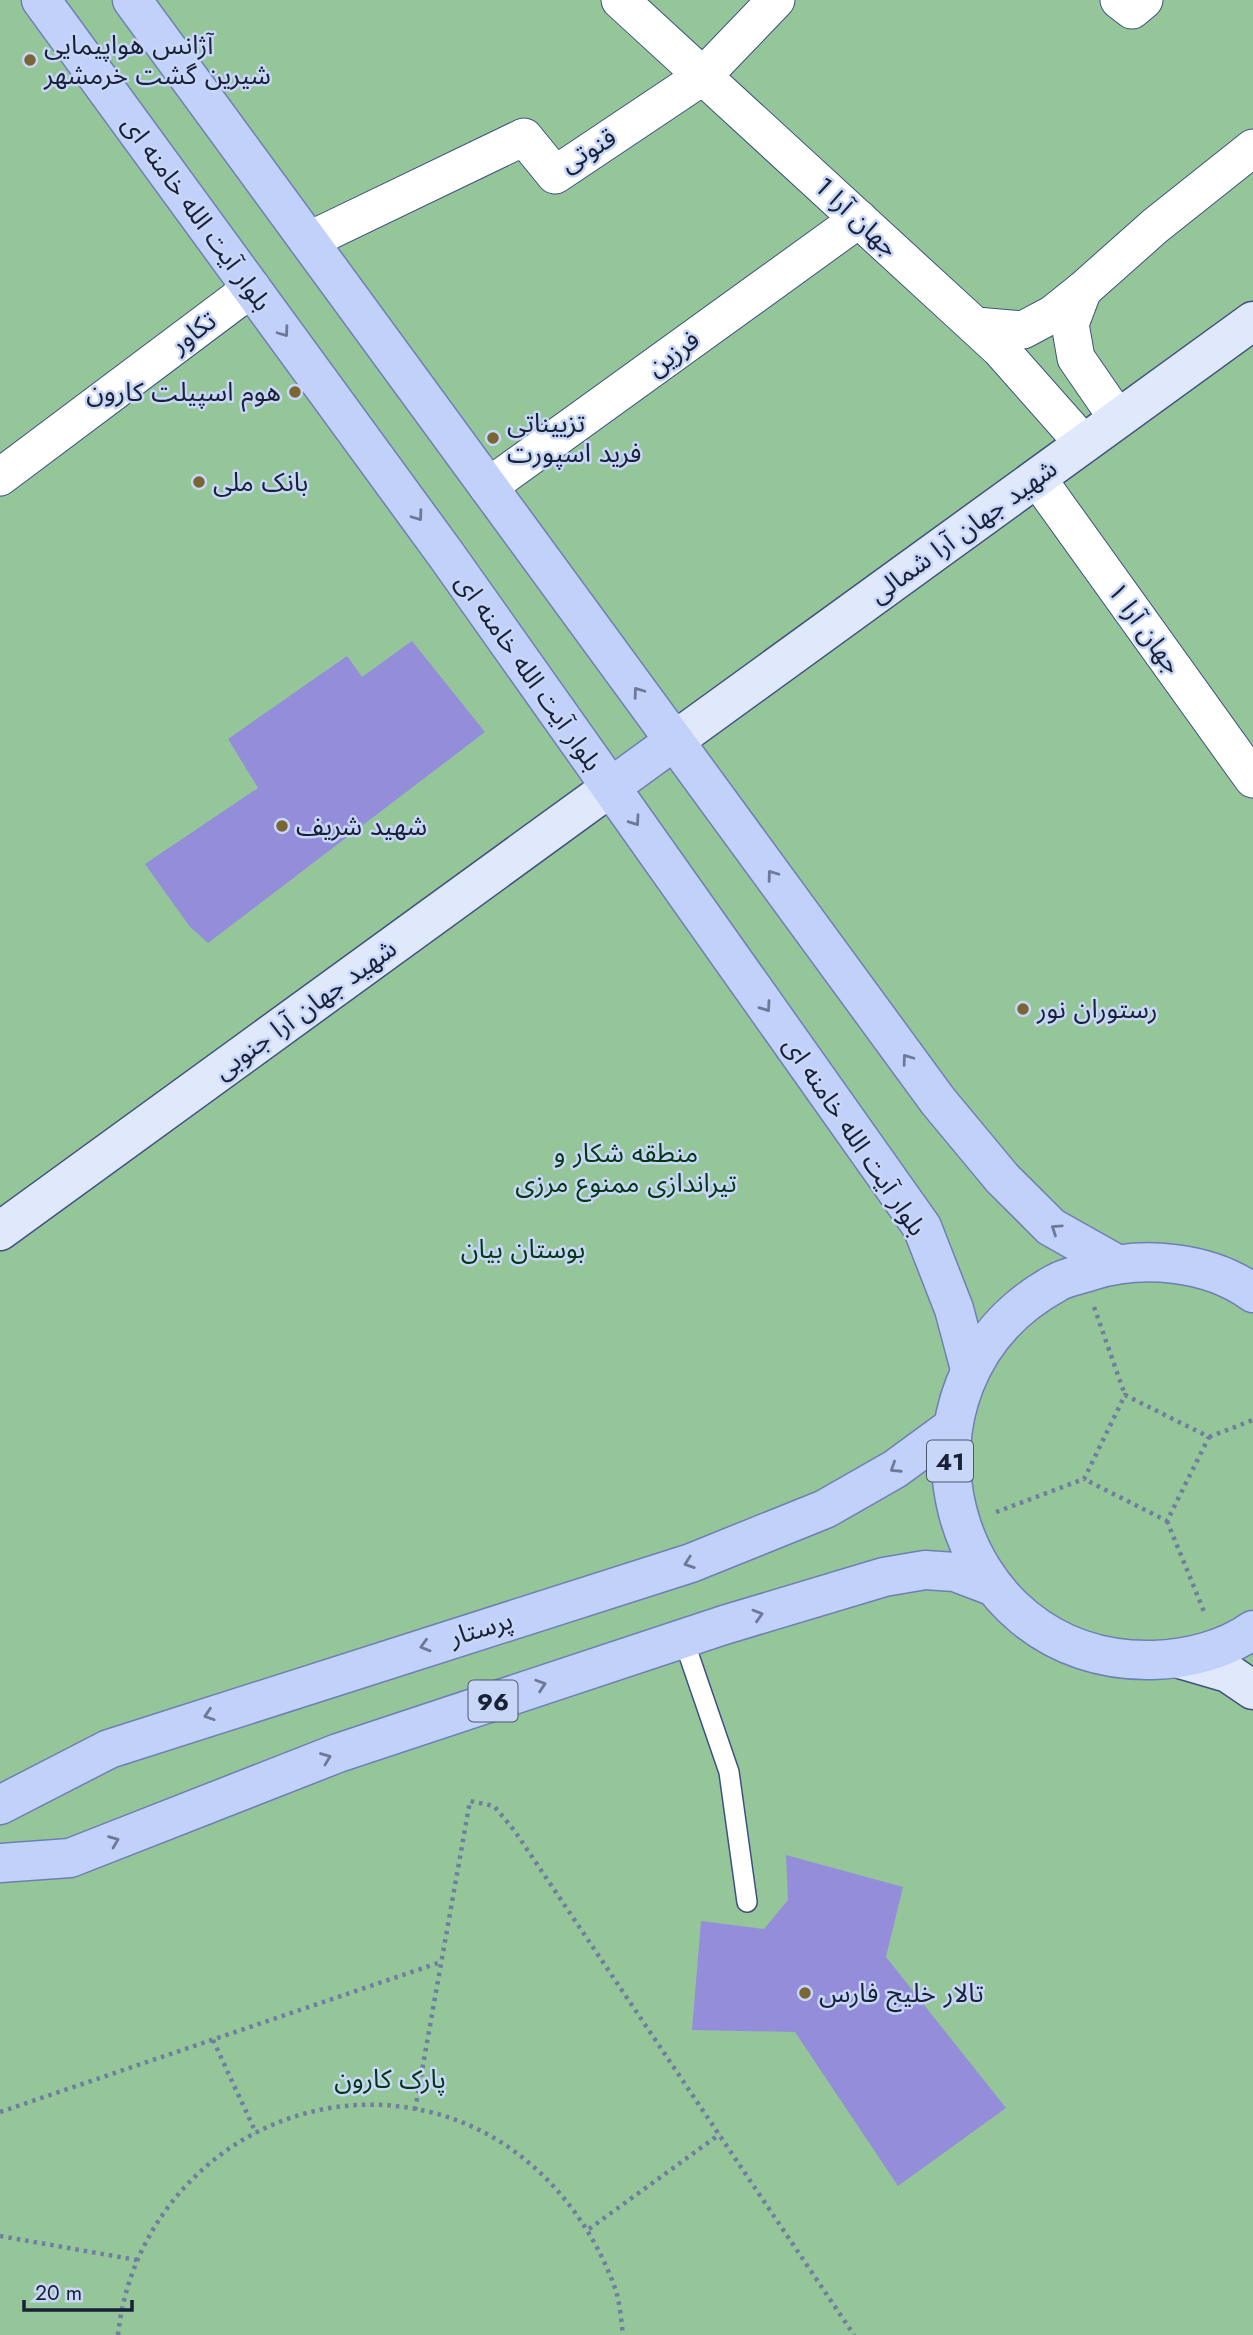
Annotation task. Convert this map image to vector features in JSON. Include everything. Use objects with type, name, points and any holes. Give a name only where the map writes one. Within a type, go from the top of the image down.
[{"type":"main road","name":"بلوار آیت الله خامنه ای","points":[[41,0],[611,787],[922,1227],[954,1309],[970,1369]]},
{"type":"main road","points":[[132,0],[938,1101],[1002,1178],[1051,1227],[1099,1269]]},
{"type":"main road","points":[[611,787],[674,741]]},
{"type":"main road","name":"41","points":[[1248,1288],[1179,1263],[1099,1269],[1056,1282],[1006,1319],[970,1369],[951,1429],[950,1484],[964,1538],[992,1586],[1030,1622],[1077,1648],[1128,1660],[1180,1659],[1239,1640],[1253,1630]]},
{"type":"main road","name":"پرستار","points":[[0,1805],[109,1749],[691,1563],[825,1509],[895,1469],[951,1429]]},
{"type":"main road","name":"96","points":[[0,1863],[70,1858],[338,1753],[684,1638],[884,1577],[925,1570],[955,1572],[992,1586]]},
{"type":"street","name":"جهان آرا 1","points":[[620,0],[976,326],[1084,444]]},
{"type":"street","name":"قنوتی","points":[[308,241],[524,137],[555,174],[703,76],[776,0]]},
{"type":"street","points":[[1119,0],[1132,10],[1144,0]]},
{"type":"street","points":[[976,326],[1023,330],[1053,314],[1154,226],[1253,148]]},
{"type":"street","name":"فرزین","points":[[488,487],[859,219]]},
{"type":"street","name":"تکاور","points":[[0,477],[252,288]]},
{"type":"street","points":[[1083,290],[1070,324],[1076,358],[1118,419]]},
{"type":"street","name":"شهید جهان آرا شمالی","points":[[674,741],[1253,321]]},
{"type":"street","name":"جهان آرا ۱","points":[[1037,478],[1253,779]]},
{"type":"street","name":"شهید جهان آرا جنوبی","points":[[0,1231],[611,787]]},
{"type":"street","points":[[1180,1659],[1228,1673],[1253,1690]]},
{"type":"street","points":[[0,1880],[70,1858]]},
{"type":"lane","points":[[684,1638],[729,1772],[747,1902]]},
{"type":"path","points":[[960,1525],[1084,1479],[1125,1395],[1099,1269]]},
{"type":"path","points":[[1125,1395],[1209,1437]]},
{"type":"path","points":[[1167,1521],[1209,1437],[1253,1420]]},
{"type":"path","points":[[1084,1479],[1167,1521],[1219,1647]]},
{"type":"path","points":[[415,2110],[470,1801],[494,1806],[514,1830],[854,2335]]},
{"type":"path","points":[[0,2112],[441,1962]]},
{"type":"path","points":[[213,2040],[256,2133]]},
{"type":"path","points":[[118,2335],[121,2300],[146,2237],[185,2183],[237,2141],[298,2115],[365,2105],[430,2112],[493,2137],[547,2176],[589,2229],[616,2290],[623,2335]]},
{"type":"path","points":[[589,2229],[720,2134]]},
{"type":"path","points":[[0,2236],[136,2260]]},
{"type":"green space","name":"منطقه شکار و تیراندازی ممنوع مرزی","points":[[0,0],[1253,0],[1253,2335],[0,2335]]},
{"type":"building","name":"شهید شریف","points":[[412,641],[485,732],[208,943],[190,927],[145,864],[258,788],[228,739],[347,656],[362,677]]},
{"type":"building","name":"تالار خلیج فارس","points":[[786,1855],[903,1887],[886,1957],[1006,2108],[898,2186],[795,2032],[692,2030],[701,1921],[764,1929],[788,1900]]},
{"type":"place","name":"آژانس هواپیمایی شیرین گشت خرمشهر","points":[[30,60]]},
{"type":"place","name":"هوم اسپیلت کارون","points":[[295,392]]},
{"type":"place","name":"تزییناتی فرید اسپورت","points":[[493,438]]},
{"type":"place","name":"بانک ملی","points":[[199,482]]},
{"type":"place","name":"شهید شریف","points":[[282,826]]},
{"type":"place","name":"رستوران نور","points":[[1023,1009]]},
{"type":"place","name":"تالار خلیج فارس","points":[[805,1993]]},
{"type":"park label","name":"بوستان بیان","points":[[523,1249]]},
{"type":"park label","name":"پارک کارون","points":[[390,2079]]}]
